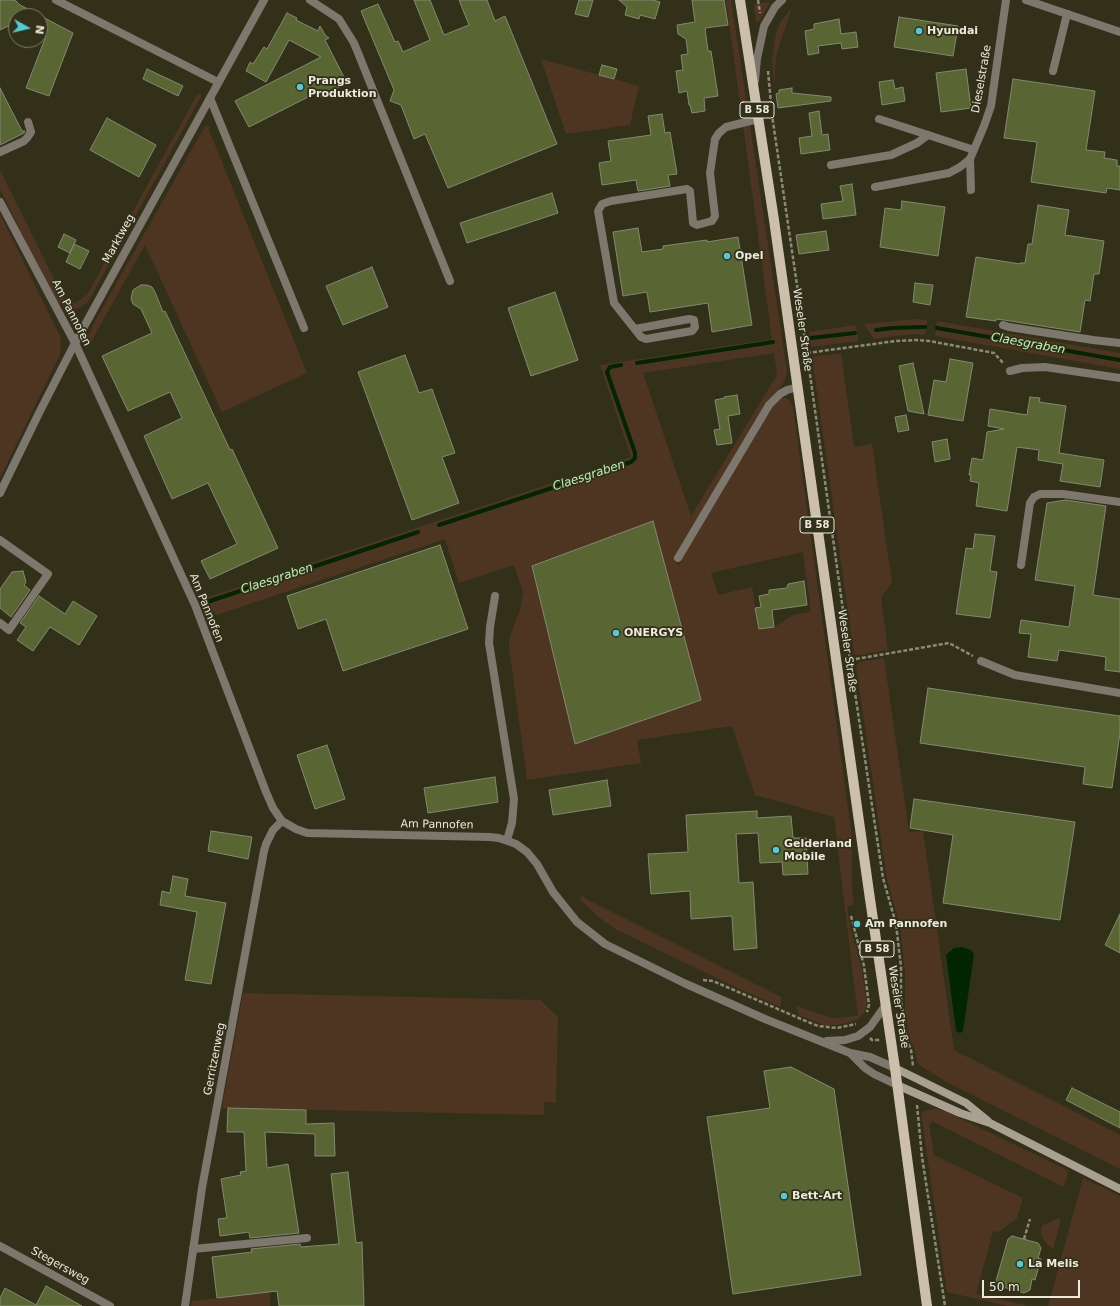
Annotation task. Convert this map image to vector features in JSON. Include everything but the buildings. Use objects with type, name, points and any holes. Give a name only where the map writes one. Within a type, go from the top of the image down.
[{"type":"main road","name":"Weseler Straße","points":[[740,0],[798,387],[885,1006],[891,1039],[927,1306]]},
{"type":"main road","points":[[895,1068],[966,1103],[990,1123]]},
{"type":"main road","points":[[897,1085],[916,1095],[960,1113],[990,1123],[1120,1189]]},
{"type":"street","points":[[56,0],[218,82]]},
{"type":"street","name":"Marktweg","points":[[0,493],[75,343],[264,0]]},
{"type":"street","points":[[310,0],[339,19],[354,43],[450,281]]},
{"type":"street","points":[[754,87],[761,39],[768,19],[775,7],[782,0]]},
{"type":"street","name":"Dieselstraße","points":[[970,159],[991,106],[1006,0]]},
{"type":"street","points":[[1026,0],[1120,32]]},
{"type":"street","points":[[1053,71],[1067,14]]},
{"type":"street","points":[[210,98],[304,328]]},
{"type":"street","points":[[879,118],[974,150]]},
{"type":"street","points":[[635,329],[689,319],[694,320],[694,327],[692,331],[646,339],[641,337],[614,303],[598,211],[602,204],[612,201],[687,189],[690,191],[693,223],[697,225],[712,221],[715,216],[710,173],[715,139],[726,127],[758,119]]},
{"type":"street","points":[[0,152],[28,138],[31,132],[28,122]]},
{"type":"street","points":[[831,165],[892,155],[917,144],[928,135]]},
{"type":"street","points":[[875,187],[949,173],[970,159]]},
{"type":"street","points":[[970,159],[971,190]]},
{"type":"street","name":"Am Pannofen","points":[[0,202],[75,343],[195,606],[266,792],[273,808],[282,821],[296,829],[313,833],[490,837],[507,840],[516,844],[527,852],[537,864],[553,892],[565,908],[577,922],[605,944],[698,989],[765,1019],[850,1053]]},
{"type":"street","points":[[1003,324],[1009,327],[1120,343]]},
{"type":"street","points":[[1010,371],[1022,368],[1045,367],[1120,378]]},
{"type":"street","points":[[678,558],[769,404],[780,394],[798,387]]},
{"type":"street","points":[[1021,566],[1030,503],[1034,497],[1040,494],[1064,494],[1120,502]]},
{"type":"street","points":[[0,540],[48,574],[9,630],[0,623]]},
{"type":"street","points":[[495,596],[489,642],[514,799],[512,823],[507,840]]},
{"type":"street","points":[[981,661],[1015,675],[1120,693]]},
{"type":"street","name":"Gerritzenweg","points":[[185,1306],[202,1188],[264,852],[273,830],[282,821]]},
{"type":"street","points":[[821,1041],[835,1042],[858,1036],[870,1027],[885,1006]]},
{"type":"street","points":[[850,1053],[870,1057],[895,1068]]},
{"type":"street","points":[[850,1053],[874,1074],[897,1085]]},
{"type":"street","points":[[193,1249],[307,1238]]},
{"type":"street","name":"Stegersweg","points":[[0,1246],[110,1306]]},
{"type":"path","points":[[758,0],[760,14],[768,19]]},
{"type":"path","points":[[768,69],[772,115],[850,660],[883,878],[896,924],[901,967],[901,1000],[906,1037],[911,1050],[914,1077]]},
{"type":"path","points":[[807,353],[896,341],[916,340],[994,353],[1010,371]]},
{"type":"path","points":[[850,660],[949,643],[981,661]]},
{"type":"path","points":[[718,983],[818,1026],[837,1028],[860,1022],[867,1013],[869,1005],[864,966],[851,916]]},
{"type":"path","points":[[860,1022],[872,1040],[906,1037]]},
{"type":"path","points":[[916,1095],[922,1157],[945,1306]]},
{"type":"path","points":[[1024,1239],[1030,1219]]},
{"type":"shaded area","points":[[726,0],[731,0],[787,371],[782,385],[765,404],[674,557],[678,566],[771,408],[781,398],[789,400],[793,407],[852,837],[852,890],[854,905],[847,906],[850,926],[862,969],[867,1006],[864,1013],[857,1020],[838,1025],[824,1025],[799,1015],[796,1005],[833,1018],[858,1016],[834,817],[755,795],[732,726],[637,740],[641,763],[527,780],[509,647],[509,639],[520,610],[523,592],[514,565],[459,583],[445,539],[216,615],[215,612],[208,614],[202,599],[631,457],[600,365],[772,339]],"holes":[[[774,353],[777,375],[691,516],[643,373]],[[803,552],[811,612],[793,615],[774,627],[759,629],[752,587],[718,595],[711,573]]]},
{"type":"shaded area","points":[[770,3],[759,21],[756,22],[754,8],[755,4]]},
{"type":"shaded area","points":[[792,8],[777,52],[775,66],[775,88],[772,60],[776,33],[781,21]]},
{"type":"shaded area","points":[[541,59],[639,86],[630,125],[566,134]]},
{"type":"shaded area","points":[[198,93],[202,95],[88,302],[75,309],[64,307],[53,297],[0,189],[0,170],[63,297],[75,303],[87,295]]},
{"type":"shaded area","points":[[205,126],[211,127],[209,130],[307,373],[222,412],[145,245],[87,349],[87,339],[93,325]]},
{"type":"shaded area","points":[[0,214],[60,336],[61,346],[60,354],[0,478]]},
{"type":"shaded area","points":[[917,319],[927,320],[925,335],[915,334],[874,339],[864,324]]},
{"type":"shaded area","points":[[937,321],[1120,353],[1120,369],[935,336]]},
{"type":"shaded area","points":[[856,325],[858,341],[811,347],[809,332]]},
{"type":"shaded area","points":[[841,353],[854,447],[872,444],[892,583],[881,597],[888,650],[859,655],[854,654],[812,357]]},
{"type":"shaded area","points":[[884,658],[909,832],[923,831],[954,1050],[1120,1135],[1120,1169],[945,1081],[918,1064],[914,1048],[909,1037],[905,1012],[905,973],[900,925],[887,880],[856,666],[860,662]]},
{"type":"shaded area","points":[[583,896],[586,899],[781,997],[780,1007],[617,930],[600,918],[579,899]]},
{"type":"shaded area","points":[[962,947],[971,950],[974,954],[963,1031],[960,1033],[956,1031],[946,955],[954,948]]},
{"type":"shaded area","points":[[243,993],[540,1000],[558,1017],[556,1103],[544,1102],[544,1115],[222,1108]]},
{"type":"shaded area","points":[[936,1109],[945,1111],[1067,1170],[1068,1174],[1064,1187],[932,1121],[929,1125],[934,1155],[1023,1198],[1017,1218],[999,1232],[993,1231],[976,1294],[1029,1306],[1008,1306],[947,1292],[921,1113],[927,1110]]},
{"type":"shaded area","points":[[1083,1178],[1120,1196],[1120,1306],[1048,1306]]},
{"type":"shaded area","points":[[1056,1219],[1061,1219],[1053,1249],[1045,1242],[1041,1235],[1041,1229],[1042,1226]]},
{"type":"shaded area","points":[[270,1292],[270,1306],[191,1306],[192,1301]]},
{"type":"waterway","name":"Claesgraben","points":[[876,330],[925,327]]},
{"type":"waterway","name":"Claesgraben","points":[[937,328],[1120,360]]},
{"type":"waterway","name":"Claesgraben","points":[[811,338],[855,333]]},
{"type":"waterway","name":"Claesgraben","points":[[637,363],[773,342]]},
{"type":"waterway","name":"Claesgraben","points":[[439,525],[631,462],[635,458],[635,453],[607,372],[610,367],[621,365]]},
{"type":"waterway","name":"Claesgraben","points":[[204,603],[418,532]]},
{"type":"place","name":"Hyundai","points":[[919,31]]},
{"type":"place","name":"Prangs Produktion","points":[[300,87]]},
{"type":"place","name":"Opel","points":[[727,256]]},
{"type":"place","name":"ONERGYS","points":[[616,633]]},
{"type":"place","name":"Gelderland Mobile","points":[[776,850]]},
{"type":"place","name":"Am Pannofen","points":[[857,924]]},
{"type":"place","name":"Bett-Art","points":[[784,1196]]},
{"type":"place","name":"La Melis","points":[[1020,1264]]}]
